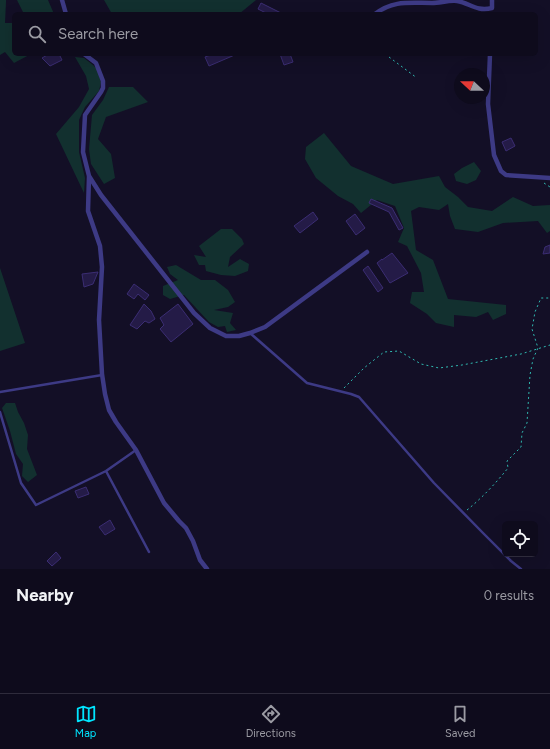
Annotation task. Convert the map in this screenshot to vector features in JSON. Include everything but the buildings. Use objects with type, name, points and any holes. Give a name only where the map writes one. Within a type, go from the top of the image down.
[{"type":"street","points":[[62,0],[65,12]]},
{"type":"street","points":[[377,12],[380,8],[391,2],[399,0],[432,3],[457,0],[484,10],[492,8]]},
{"type":"street","points":[[492,0],[492,12]]},
{"type":"street","points":[[86,56],[97,65],[103,84],[101,92],[84,117],[84,152],[89,176],[88,211],[100,246],[102,267],[99,320],[102,374],[105,394],[109,410],[136,450],[164,503],[186,528],[193,541],[200,560],[207,569]]},
{"type":"street","points":[[490,56],[488,104],[494,155],[501,171],[506,175],[550,178]]},
{"type":"street","points":[[89,176],[101,195],[194,313],[210,328],[226,336],[239,336],[265,327],[367,252]]},
{"type":"lane","points":[[250,333],[307,383],[359,397],[434,483],[506,556],[521,569]]},
{"type":"lane","points":[[0,392],[102,374]]},
{"type":"lane","points":[[0,412],[22,483],[36,505],[106,471],[136,450]]},
{"type":"lane","points":[[106,471],[149,552]]},
{"type":"path","points":[[388,56],[416,78]]},
{"type":"path","points":[[463,513],[479,500],[501,477],[508,468],[507,461],[521,446],[522,433],[527,422],[530,375],[533,359],[538,348],[532,328],[535,312],[541,298],[550,298]]},
{"type":"path","points":[[341,391],[364,368],[384,352],[399,351],[421,364],[439,368],[521,354],[550,345]]},
{"type":"green space","points":[[0,0],[6,0],[5,23],[12,23],[12,56],[27,56],[14,63],[5,52],[0,55]]},
{"type":"green space","points":[[17,0],[48,0],[53,12],[23,12]]},
{"type":"green space","points":[[104,0],[256,0],[241,12],[111,12]]},
{"type":"green space","points":[[75,57],[84,58],[93,65],[97,69],[101,82],[99,91],[85,107],[79,120],[79,152],[85,178],[84,193],[56,134],[79,107],[89,89],[86,76]]},
{"type":"green space","points":[[109,87],[133,87],[148,102],[106,117],[98,139],[111,154],[115,178],[104,184],[91,164],[89,149],[92,115],[103,100]]},
{"type":"green space","points":[[324,133],[351,166],[393,184],[439,176],[445,187],[468,207],[492,211],[513,197],[533,206],[550,205],[550,231],[547,233],[538,221],[503,223],[478,232],[455,229],[450,216],[448,204],[439,210],[419,207],[411,211],[416,250],[433,260],[448,299],[506,305],[506,314],[493,320],[488,312],[476,317],[454,315],[454,327],[436,323],[427,314],[410,303],[412,292],[424,292],[421,273],[407,246],[398,242],[404,228],[395,206],[377,200],[361,213],[353,204],[338,196],[316,178],[305,159],[306,147]]},
{"type":"green space","points":[[474,162],[481,171],[476,180],[467,184],[456,181],[454,174]]},
{"type":"green space","points":[[221,229],[232,229],[242,239],[244,244],[230,257],[228,267],[240,259],[249,264],[248,271],[235,276],[221,275],[206,271],[205,265],[199,265],[194,255],[206,257],[199,246]]},
{"type":"green space","points":[[176,265],[201,280],[215,280],[228,290],[235,302],[228,307],[214,310],[233,313],[230,323],[236,330],[227,332],[225,326],[218,327],[209,322],[184,295],[170,299],[163,295],[163,286],[178,280],[170,274],[167,267]]},
{"type":"green space","points":[[0,268],[25,343],[0,351]]},
{"type":"green space","points":[[6,403],[15,403],[28,435],[27,449],[37,475],[28,482],[22,476],[23,464],[16,454],[2,408]]}]
